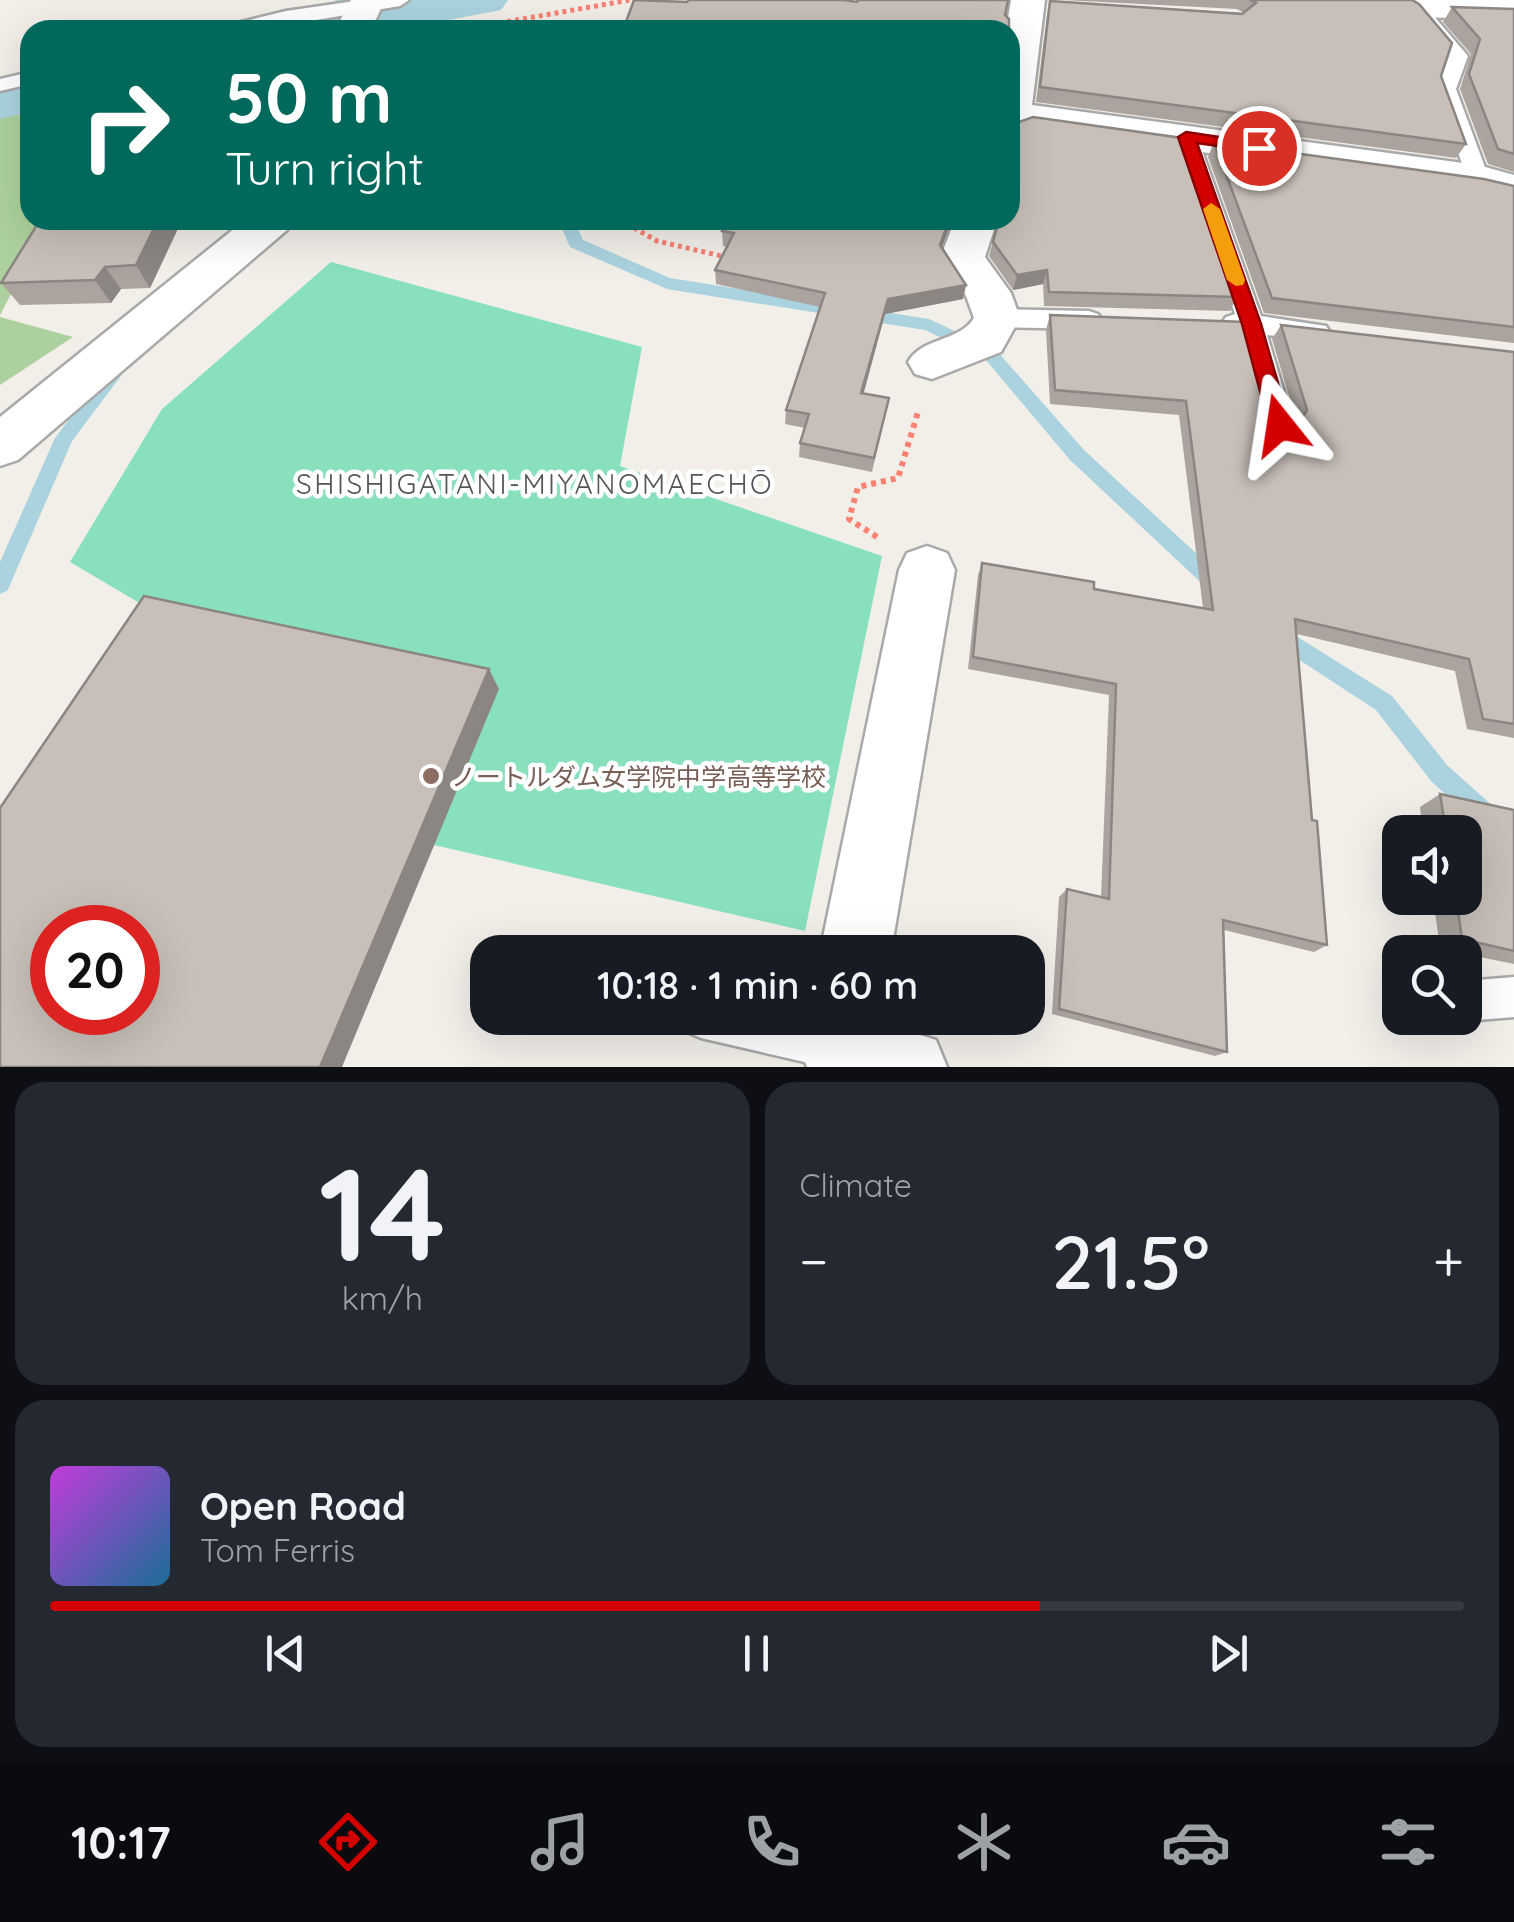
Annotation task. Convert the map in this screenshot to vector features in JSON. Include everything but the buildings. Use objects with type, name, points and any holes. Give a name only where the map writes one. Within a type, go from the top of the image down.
[{"type":"street","points":[[1020,75],[1034,3]]},
{"type":"street","points":[[1415,4],[1514,10]]},
{"type":"street","points":[[1020,122],[1186,137],[1497,184],[1514,226]]},
{"type":"street","points":[[0,446],[260,230]]},
{"type":"street","points":[[967,344],[988,292],[962,258],[972,230]]},
{"type":"street","points":[[859,935],[927,570]]},
{"type":"street","points":[[842,1035],[909,1067]]},
{"type":"lane","points":[[1415,4],[1458,56],[1446,89],[1497,184]]},
{"type":"lane","points":[[274,20],[369,11]]},
{"type":"lane","points":[[1186,137],[1251,324],[1280,425]]},
{"type":"lane","points":[[967,344],[1114,320]]},
{"type":"lane","points":[[1212,323],[1345,335]]},
{"type":"lane","points":[[1482,1000],[1514,997]]},
{"type":"path","points":[[517,20],[630,0]]},
{"type":"path","points":[[631,230],[660,241],[735,258]]},
{"type":"path","points":[[927,570],[849,519],[858,487],[898,478],[967,344]]},
{"type":"green space","points":[[20,113],[20,230],[45,230],[0,315],[0,118]]},
{"type":"green space","points":[[331,262],[642,347],[620,466],[882,556],[805,931],[434,845],[165,618],[70,562],[162,409]]},
{"type":"green space","points":[[0,317],[73,337],[0,385]]},
{"type":"waterway","points":[[336,20],[343,6],[341,0]]},
{"type":"waterway","points":[[375,20],[485,0]]},
{"type":"waterway","points":[[0,104],[20,99]]},
{"type":"waterway","points":[[570,230],[576,243],[667,283],[929,325],[991,355],[1077,455],[1216,584]]},
{"type":"waterway","points":[[0,585],[64,438],[118,368]]},
{"type":"waterway","points":[[1277,633],[1384,703],[1439,773],[1514,841]]},
{"type":"slow traffic","points":[[1211,209],[1236,280]]},
{"type":"place","name":"ノートルダム女学院中学高等学校","points":[[431,776]]},
{"type":"district","name":"SHISHIGATANI-MIYANOMAECHŌ","points":[[535,483]]},
{"type":"route","points":[[1259,148],[1186,137],[1251,324],[1280,425]]}]
